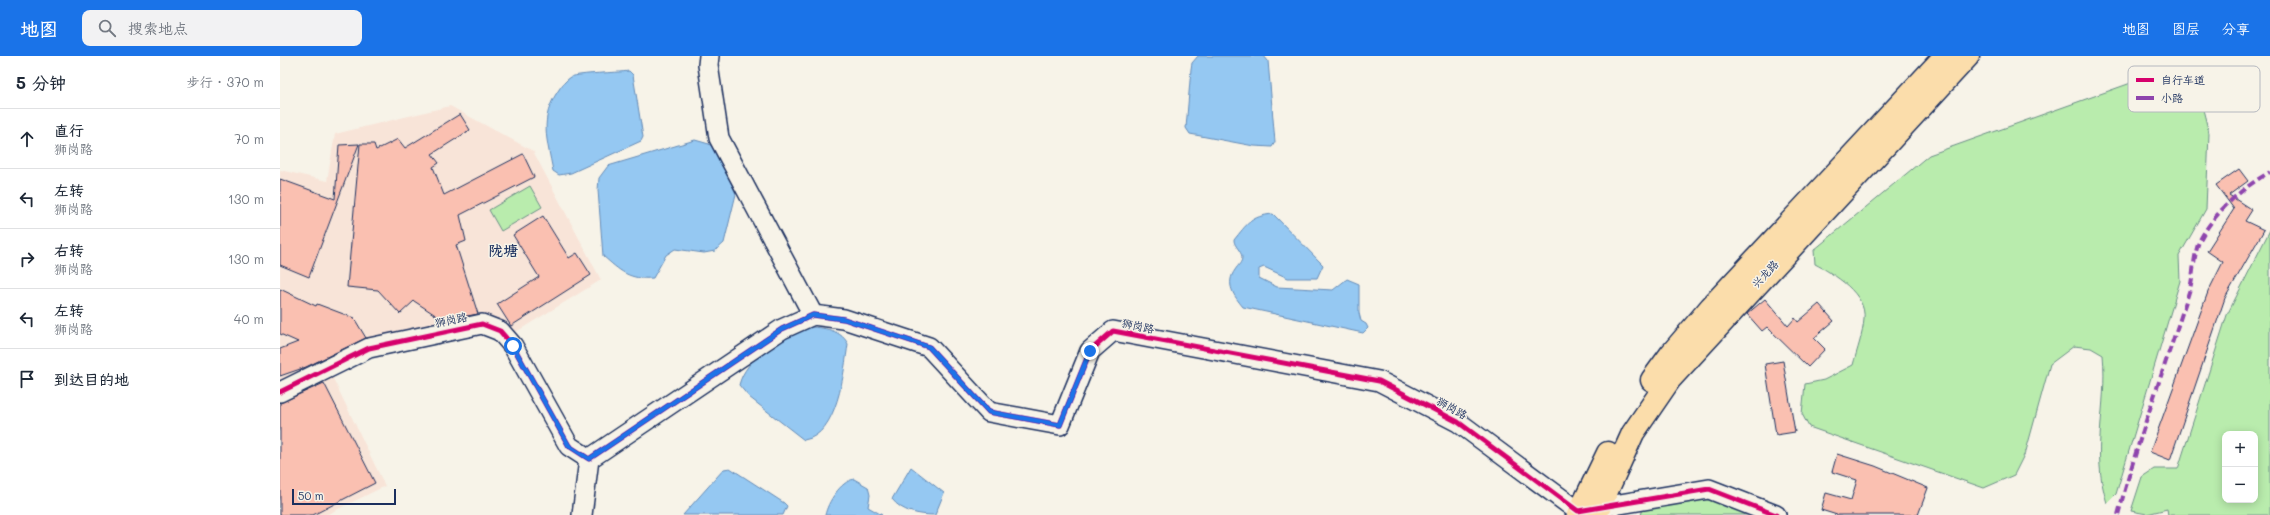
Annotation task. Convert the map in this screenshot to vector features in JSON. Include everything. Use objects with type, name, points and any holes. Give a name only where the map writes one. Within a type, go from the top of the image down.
[{"type":"main road","name":"兴龙路","points":[[1588,512],[1620,428],[1671,354],[1712,307],[1945,56]]},
{"type":"main road","name":"兴龙路","points":[[1588,512],[1633,433],[1670,379],[1968,56]]},
{"type":"street","points":[[582,515],[589,459],[782,329],[813,315],[719,138],[708,65],[709,56]]},
{"type":"street","name":"狮岗路","points":[[813,315],[844,319],[929,347],[989,412],[1060,425],[1090,351],[1113,332],[1379,381],[1458,422],[1588,512]]},
{"type":"street","name":"狮岗路","points":[[280,392],[369,348],[482,324],[500,332],[513,346],[569,446],[589,459]]},
{"type":"street","points":[[1588,512],[1709,489],[1776,515]]},
{"type":"shaded area","points":[[450,106],[533,151],[601,280],[506,338],[482,324],[328,368],[385,486],[326,515],[280,515],[280,170],[327,181],[335,134]]},
{"type":"green space","points":[[2128,84],[2128,112],[2204,112],[2209,133],[2206,209],[2179,256],[2180,281],[2116,494],[2107,503],[2102,484],[2100,465],[2100,429],[2104,374],[2103,355],[2091,348],[2074,346],[2050,364],[2026,451],[2014,475],[1984,488],[1809,427],[1802,414],[1805,384],[1824,380],[1853,365],[1864,319],[1864,310],[1855,293],[1840,279],[1815,264],[1814,250],[1929,155]]},
{"type":"green space","points":[[530,186],[542,207],[501,231],[489,210]]},
{"type":"green space","points":[[2270,230],[2270,515],[2168,515],[2167,509],[2147,514],[2131,511],[2142,477],[2154,469],[2178,469],[2227,315]]},
{"type":"green space","points":[[1709,489],[1776,515],[1641,515],[1646,499]]},
{"type":"water","points":[[1198,56],[1264,56],[1268,61],[1275,142],[1272,147],[1254,146],[1190,134],[1186,128],[1191,69],[1192,63]]},
{"type":"water","points":[[629,71],[633,75],[643,137],[641,141],[571,173],[559,175],[553,171],[547,139],[546,120],[552,101],[565,81],[576,76]]},
{"type":"water","points":[[695,140],[709,144],[717,150],[736,194],[724,243],[715,251],[704,253],[675,249],[666,255],[653,278],[637,278],[631,276],[620,270],[603,256],[598,190],[599,178],[608,166]]},
{"type":"water","points":[[1273,214],[1323,265],[1317,278],[1288,278],[1264,267],[1259,269],[1259,278],[1277,287],[1333,290],[1347,279],[1359,284],[1359,313],[1361,321],[1366,324],[1368,328],[1363,333],[1243,307],[1234,294],[1231,285],[1232,275],[1242,259],[1234,240],[1246,225],[1254,219]]},
{"type":"water","points":[[803,327],[816,327],[834,332],[840,335],[848,344],[841,385],[832,415],[825,427],[815,436],[804,440],[749,397],[739,385],[743,375],[756,358],[774,343]]},
{"type":"water","points":[[911,467],[944,493],[935,515],[911,512],[901,507],[892,499]]},
{"type":"water","points":[[730,468],[784,503],[787,506],[783,515],[683,515],[724,469]]},
{"type":"water","points":[[854,479],[868,487],[870,495],[868,507],[882,515],[825,515],[829,504],[839,488]]},
{"type":"building","points":[[460,114],[470,130],[432,154],[439,163],[433,167],[444,195],[523,154],[534,177],[460,215],[466,241],[456,245],[478,314],[441,321],[440,318],[414,301],[400,314],[378,290],[347,287],[360,144],[374,144],[376,150],[398,139],[405,148]]},
{"type":"building","points":[[359,144],[309,277],[280,265],[280,179],[335,199],[339,145]]},
{"type":"building","points":[[2239,169],[2248,181],[2229,195],[2252,210],[2245,221],[2264,230],[2225,298],[2170,460],[2150,452],[2208,292],[2223,262],[2207,251],[2234,209],[2216,185]]},
{"type":"building","points":[[543,216],[569,258],[577,253],[591,275],[511,326],[497,304],[539,277],[513,235]]},
{"type":"building","points":[[280,289],[316,306],[317,304],[354,318],[366,338],[306,367],[280,376],[280,349],[298,342],[280,334]]},
{"type":"building","points":[[1765,299],[1788,326],[1795,318],[1798,322],[1819,304],[1834,321],[1814,338],[1825,349],[1808,367],[1767,327],[1762,331],[1747,314]]},
{"type":"building","points":[[1783,361],[1795,432],[1776,435],[1765,364]]},
{"type":"building","points":[[324,383],[375,483],[313,515],[280,515],[280,403]]},
{"type":"building","points":[[1837,454],[1875,466],[1928,488],[1918,515],[1837,515],[1821,510],[1826,493],[1851,500],[1857,480],[1832,472]]},
{"type":"marked path","points":[[2118,515],[2143,431],[2189,292],[2198,243],[2214,218],[2231,200],[2240,192],[2270,172]]},
{"type":"cycle path","points":[[280,392],[369,348],[482,324],[500,331],[513,346],[569,446],[589,459],[782,329],[813,315],[844,319],[929,347],[989,412],[1060,425],[1090,351],[1113,331],[1379,381],[1458,422],[1578,511],[1709,489],[1776,515]]},
{"type":"district","name":"陇塘","points":[[503,251]]},
{"type":"route","points":[[513,346],[569,446],[589,459],[782,329],[813,315],[844,319],[929,347],[989,412],[1060,425],[1090,351]]}]
